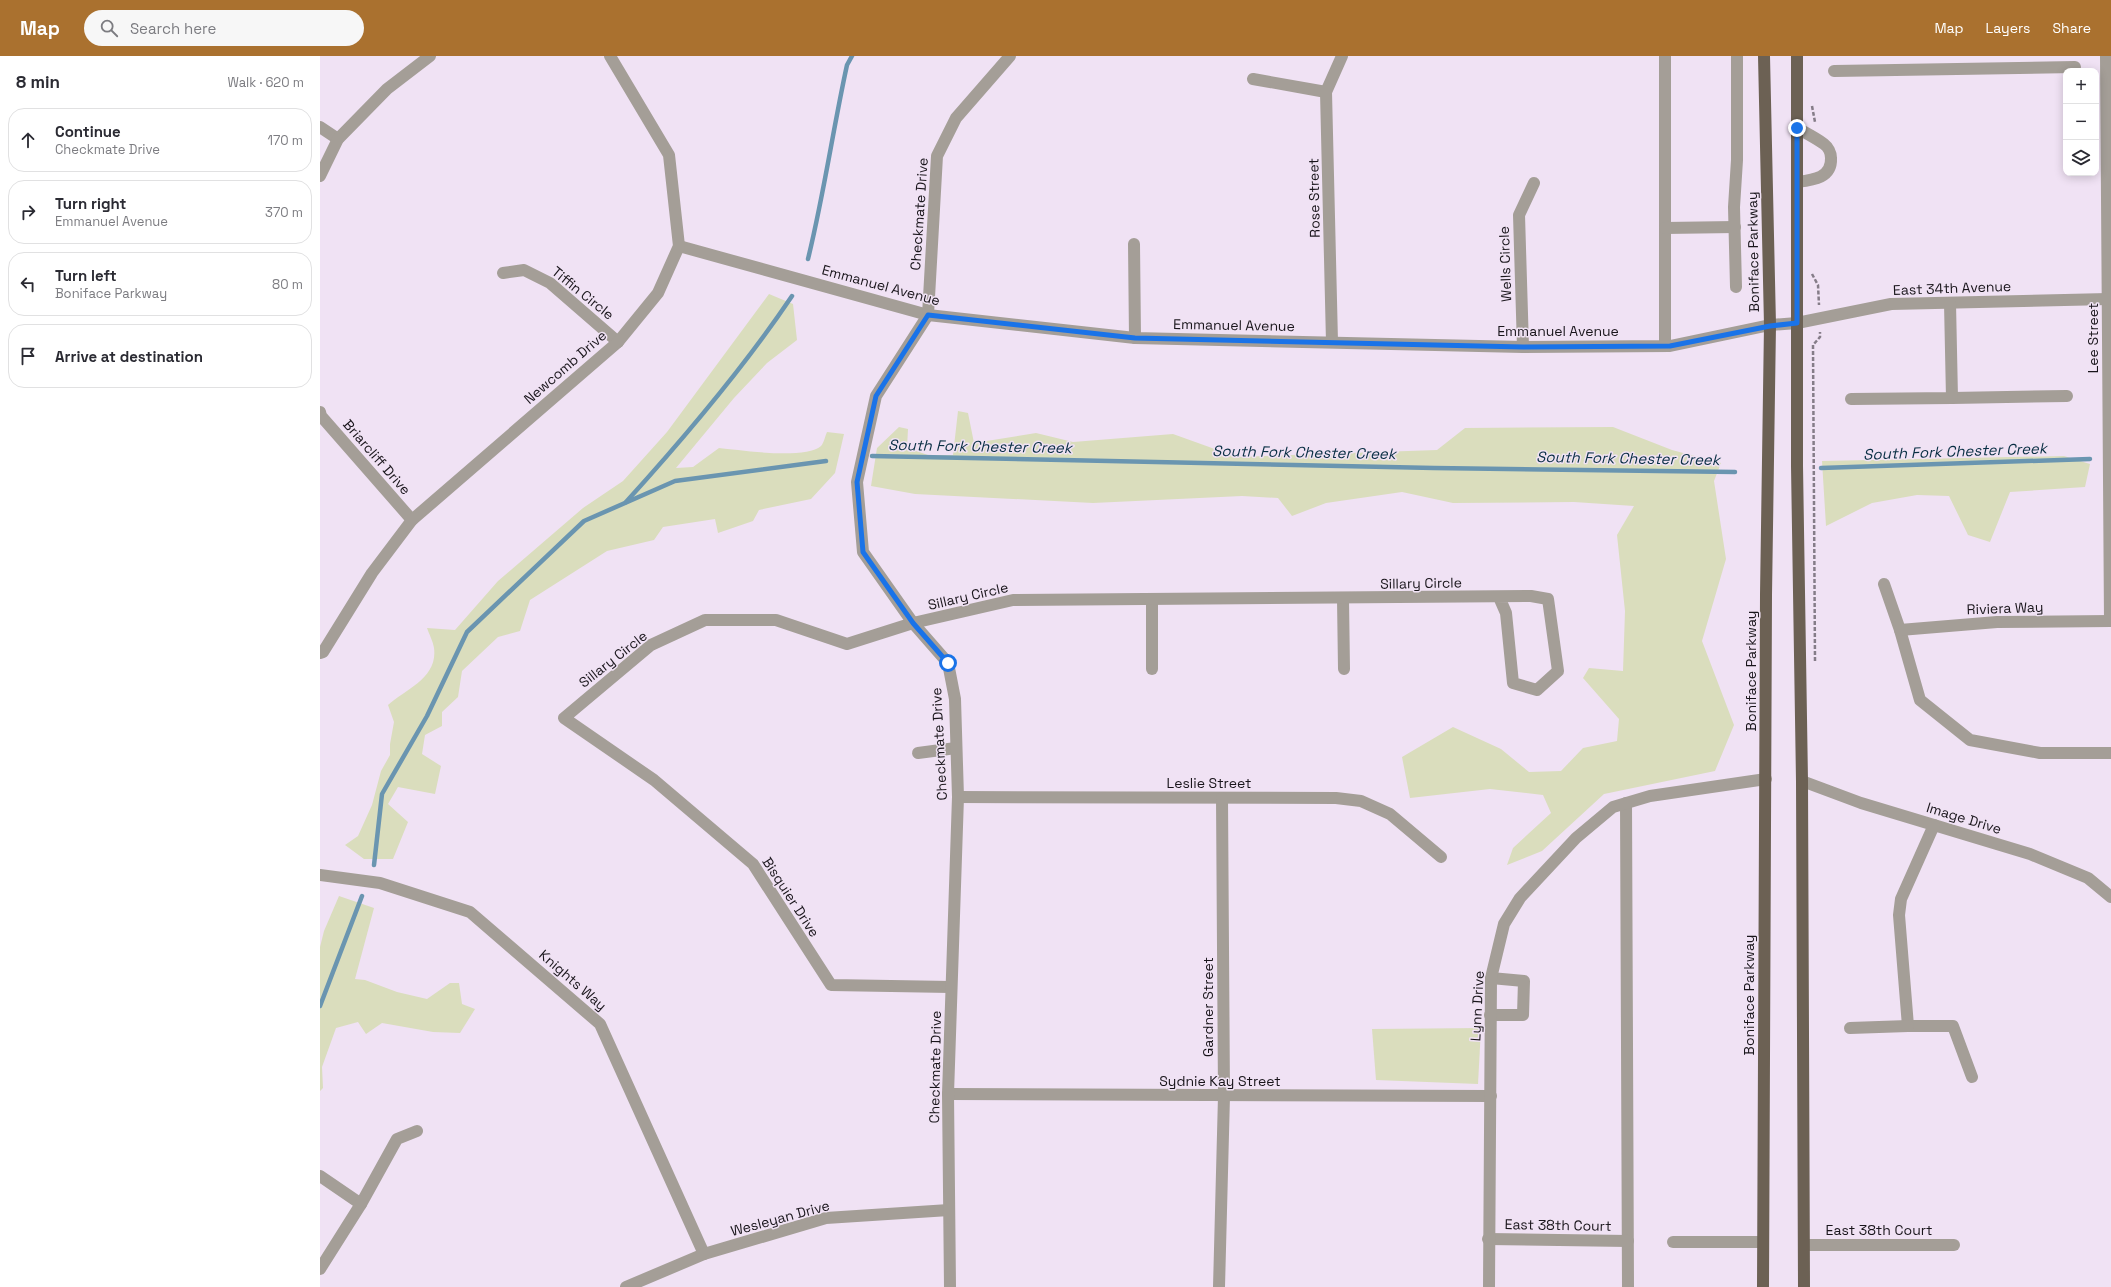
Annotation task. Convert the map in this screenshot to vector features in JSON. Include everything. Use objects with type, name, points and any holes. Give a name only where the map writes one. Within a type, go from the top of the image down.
[{"type":"main road","name":"Boniface Parkway","points":[[1763,1287],[1766,595],[1770,326],[1764,56]]},
{"type":"main road","points":[[1797,56],[1797,466],[1802,781],[1804,1287]]},
{"type":"street","points":[[320,176],[338,139],[387,89],[430,56]]},
{"type":"street","points":[[610,56],[669,155],[679,246]]},
{"type":"street","name":"Checkmate Drive","points":[[950,1287],[948,1094],[958,797],[954,699],[948,663],[913,623],[863,552],[857,482],[876,396],[928,315],[937,156],[956,118],[1010,56]]},
{"type":"street","name":"Rose Street","points":[[1332,342],[1326,92],[1342,56]]},
{"type":"street","points":[[1665,56],[1665,346]]},
{"type":"street","points":[[1736,287],[1734,207],[1737,160],[1737,56]]},
{"type":"street","name":"Lee Street","points":[[2106,56],[2108,84],[2108,299],[2111,621]]},
{"type":"street","points":[[1834,71],[1956,62],[2075,66]]},
{"type":"street","points":[[1253,79],[1326,92]]},
{"type":"street","points":[[320,127],[338,139]]},
{"type":"street","points":[[1797,128],[1825,144],[1830,151],[1831,158],[1826,175],[1816,179],[1797,182]]},
{"type":"street","name":"Wells Circle","points":[[1523,347],[1519,215],[1534,183]]},
{"type":"street","points":[[1665,228],[1734,227]]},
{"type":"street","points":[[1134,244],[1135,338]]},
{"type":"street","name":"Emmanuel Avenue","points":[[679,246],[928,315],[1135,338],[1523,347],[1665,346],[1770,326],[1797,323]]},
{"type":"street","name":"Newcomb Drive","points":[[320,653],[323,652],[372,573],[412,520],[618,342],[658,293],[679,246]]},
{"type":"street","name":"Tiffin Circle","points":[[503,273],[524,270],[550,283],[618,342]]},
{"type":"street","name":"East 34th Avenue","points":[[1797,323],[1891,304],[1950,304],[2108,299]]},
{"type":"street","points":[[1950,304],[1952,398]]},
{"type":"street","points":[[1851,399],[2067,396]]},
{"type":"street","name":"Briarcliff Drive","points":[[320,415],[412,520]]},
{"type":"street","points":[[1884,584],[1900,630],[1920,700],[1970,740],[2040,753],[2111,753]]},
{"type":"street","name":"Sillary Circle","points":[[564,718],[651,645],[705,620],[776,620],[847,644],[913,623],[1013,600],[1343,599],[1531,596],[1548,599],[1558,671],[1537,690],[1513,683],[1506,613],[1499,597]]},
{"type":"street","points":[[1152,599],[1152,669]]},
{"type":"street","points":[[1343,599],[1344,669]]},
{"type":"street","name":"Riviera Way","points":[[1900,630],[1997,622],[2111,621]]},
{"type":"street","name":"Bisquier Drive","points":[[564,718],[654,780],[753,864],[831,985],[951,987]]},
{"type":"street","points":[[918,753],[956,748]]},
{"type":"street","name":"Lynn Drive","points":[[1489,1287],[1488,1239],[1491,1096],[1491,978],[1504,924],[1520,898],[1576,838],[1614,807],[1650,796],[1766,779]]},
{"type":"street","name":"Image Drive","points":[[1802,781],[1861,803],[2030,854],[2088,878],[2111,897]]},
{"type":"street","name":"Leslie Street","points":[[958,797],[1336,798],[1361,801],[1390,814],[1441,857]]},
{"type":"street","name":"Gardner Street","points":[[1219,1287],[1224,1096],[1222,798]]},
{"type":"street","points":[[1626,803],[1628,1287]]},
{"type":"street","points":[[1908,1026],[1899,915],[1901,899],[1934,825]]},
{"type":"street","name":"Knights Way","points":[[320,875],[380,882],[470,912],[600,1024],[704,1254]]},
{"type":"street","points":[[1490,1015],[1523,1015],[1524,981],[1491,978]]},
{"type":"street","points":[[1850,1028],[1953,1026],[1972,1077]]},
{"type":"street","name":"Sydnie Kay Street","points":[[948,1094],[1491,1096]]},
{"type":"street","points":[[320,1269],[361,1204],[397,1139],[417,1131]]},
{"type":"street","points":[[320,1176],[361,1204]]},
{"type":"street","name":"Wesleyan Drive","points":[[626,1287],[704,1254],[826,1218],[949,1210]]},
{"type":"street","name":"East 38th Court","points":[[1488,1239],[1628,1241]]},
{"type":"street","points":[[1673,1242],[1762,1242]]},
{"type":"street","name":"East 38th Court","points":[[1804,1245],[1954,1245]]},
{"type":"green space","points":[[769,294],[793,304],[797,340],[767,363],[734,398],[676,468],[693,467],[719,448],[772,453],[813,450],[822,445],[827,432],[844,434],[835,473],[811,499],[759,510],[753,521],[718,533],[715,519],[663,527],[654,540],[607,551],[530,600],[520,631],[498,637],[462,671],[458,697],[442,712],[442,726],[425,735],[422,754],[441,766],[435,794],[398,787],[388,804],[408,822],[393,859],[364,859],[345,845],[358,836],[372,805],[381,771],[390,755],[390,744],[394,722],[388,705],[419,682],[431,667],[434,658],[434,648],[427,628],[455,630],[498,581],[583,508],[623,481],[667,432]]},
{"type":"green space","points":[[958,411],[968,413],[974,443],[1036,433],[1073,442],[1173,434],[1237,457],[1437,450],[1465,428],[1613,427],[1672,450],[1721,463],[1714,481],[1726,559],[1702,641],[1734,725],[1715,771],[1604,794],[1542,851],[1507,865],[1513,848],[1551,813],[1543,795],[1490,789],[1410,798],[1402,757],[1453,727],[1501,749],[1529,772],[1561,771],[1583,748],[1617,741],[1619,719],[1583,678],[1589,668],[1623,671],[1625,611],[1617,535],[1634,506],[1574,502],[1453,503],[1402,492],[1326,503],[1292,516],[1278,498],[1242,496],[1093,503],[915,494],[871,486],[877,448],[899,427],[908,429],[907,448],[928,455],[953,455]]},
{"type":"green space","points":[[2064,456],[2090,464],[2085,487],[2010,492],[1990,542],[1968,535],[1949,496],[1917,495],[1872,503],[1826,526],[1822,461]]},
{"type":"green space","points":[[339,896],[374,908],[355,979],[365,980],[397,992],[427,999],[450,983],[459,983],[462,1004],[475,1009],[460,1033],[433,1032],[382,1023],[366,1034],[358,1022],[336,1028],[322,1067],[323,1088],[320,1091],[320,947],[324,931]]},
{"type":"green space","points":[[1481,1028],[1478,1084],[1376,1080],[1372,1029]]},
{"type":"waterway","points":[[808,259],[847,65],[852,56]]},
{"type":"waterway","points":[[626,502],[670,453],[734,376],[792,296]]},
{"type":"waterway","name":"South Fork Chester Creek","points":[[872,456],[1434,468],[1735,472]]},
{"type":"waterway","name":"South Fork Chester Creek","points":[[1821,468],[2090,459]]},
{"type":"waterway","name":"South Fork Chester Creek","points":[[374,865],[382,794],[427,716],[467,632],[584,521],[675,481],[826,461]]},
{"type":"waterway","name":"South Fork Chester Creek","points":[[320,1006],[362,896]]},
{"type":"route","points":[[948,663],[913,623],[863,552],[857,482],[876,396],[928,315],[1135,338],[1523,347],[1670,346],[1770,326],[1797,323],[1797,128]]}]
